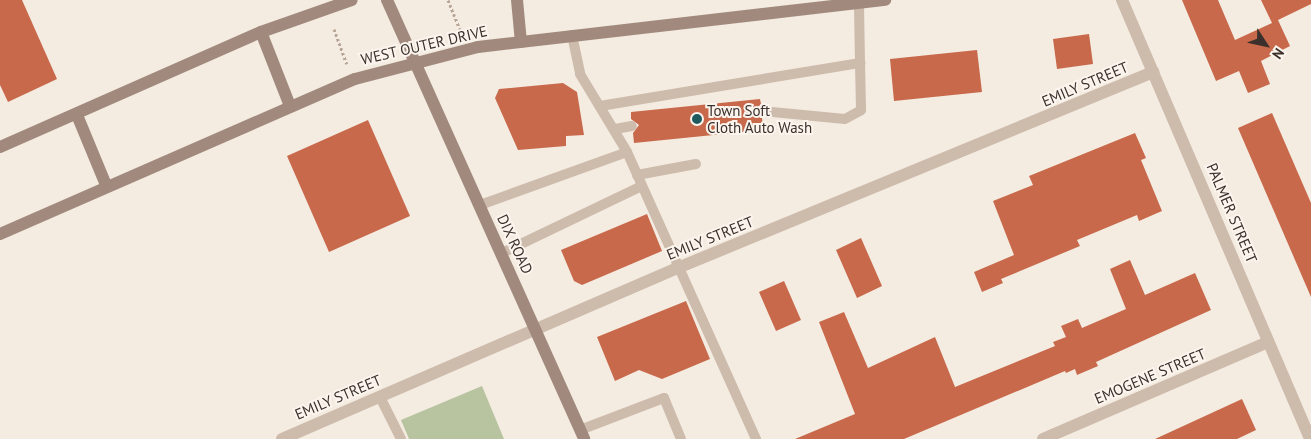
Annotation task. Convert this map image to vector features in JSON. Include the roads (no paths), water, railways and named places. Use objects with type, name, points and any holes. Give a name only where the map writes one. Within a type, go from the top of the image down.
[{"type":"main road","points":[[1,145],[77,115],[261,32],[352,0]]},
{"type":"main road","name":"DIX ROAD","points":[[387,0],[537,329],[582,434]]},
{"type":"main road","points":[[517,0],[521,42]]},
{"type":"main road","name":"WEST OUTER DRIVE","points":[[0,234],[106,185],[349,80],[478,47],[886,0]]},
{"type":"main road","points":[[261,32],[290,106]]},
{"type":"main road","points":[[77,115],[106,185]]},
{"type":"street","name":"PALMER STREET","points":[[1122,0],[1310,439]]},
{"type":"street","name":"EMILY STREET","points":[[282,439],[680,267],[1154,72]]},
{"type":"street","name":"EMOGENE STREET","points":[[1043,439],[1268,342]]},
{"type":"lane","points":[[761,110],[845,119],[861,110],[859,4]]},
{"type":"lane","points":[[572,35],[580,74],[628,152],[756,439]]},
{"type":"lane","points":[[600,106],[860,63]]},
{"type":"lane","points":[[614,129],[632,126]]},
{"type":"lane","points":[[480,205],[628,152]]},
{"type":"lane","points":[[637,175],[696,164]]},
{"type":"lane","points":[[502,253],[642,186]]},
{"type":"lane","points":[[380,397],[400,439]]},
{"type":"lane","points":[[582,434],[664,398],[681,439]]},
{"type":"place","name":"Town Soft Cloth Auto Wash","points":[[697,119]]}]
